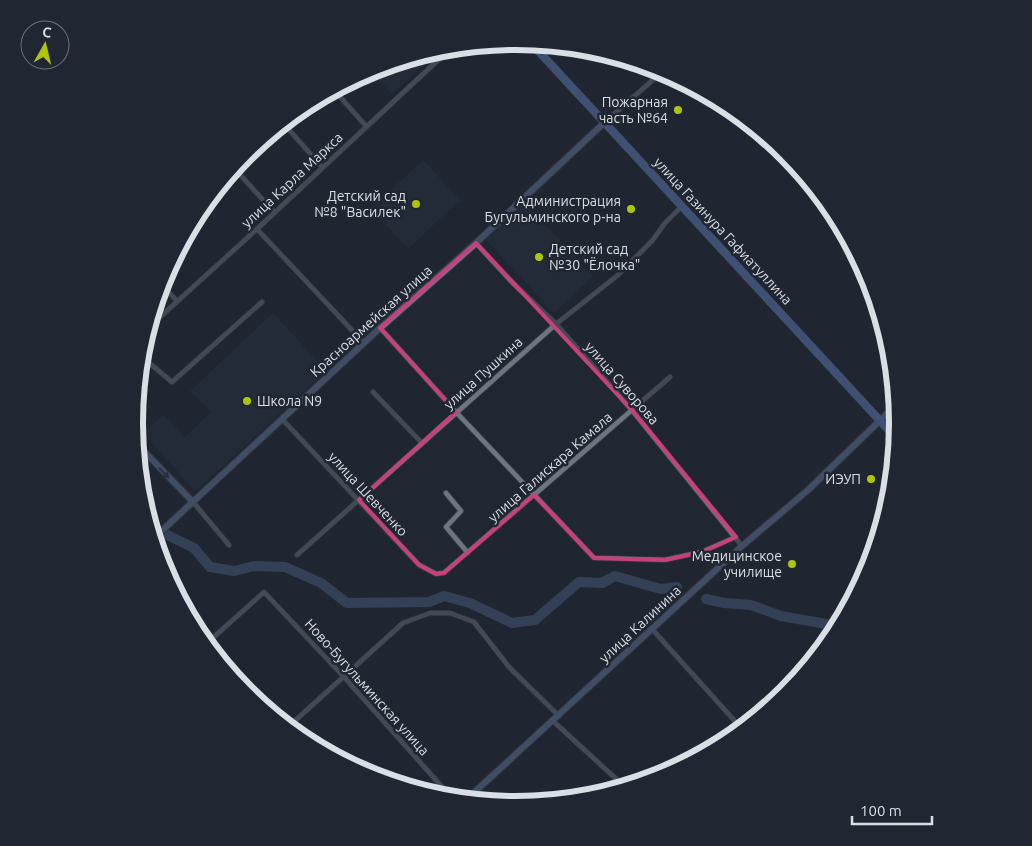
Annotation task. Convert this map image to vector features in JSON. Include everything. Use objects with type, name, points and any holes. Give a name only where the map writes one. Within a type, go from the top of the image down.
[{"type":"main road","name":"улица Газинура Гафиатуллина","points":[[538,51],[889,430]]},
{"type":"street","name":"улица Карла Маркса","points":[[158,318],[441,58]]},
{"type":"street","points":[[605,122],[655,77]]},
{"type":"street","points":[[338,95],[366,126]]},
{"type":"street","name":"Красноармейская улица","points":[[160,533],[605,122]]},
{"type":"street","points":[[288,128],[322,167]]},
{"type":"street","points":[[239,174],[274,212]]},
{"type":"street","name":"улица Пушкина","points":[[297,555],[556,324],[618,274],[652,241],[682,206]]},
{"type":"street","points":[[256,229],[364,343]]},
{"type":"street","name":"улица Суворова","points":[[476,243],[512,282],[556,324],[632,410],[742,546]]},
{"type":"street","points":[[167,291],[177,301]]},
{"type":"street","points":[[148,362],[172,382],[262,302]]},
{"type":"street","points":[[380,328],[456,412],[594,558],[665,560],[702,552],[736,537]]},
{"type":"street","name":"улица Галискара Камала","points":[[444,573],[670,377]]},
{"type":"street","points":[[373,392],[422,443]]},
{"type":"street","name":"улица Калинина","points":[[473,793],[742,546],[808,490],[889,412]]},
{"type":"street","name":"улица Шевченко","points":[[282,419],[419,564],[436,574],[444,573]]},
{"type":"street","points":[[144,452],[193,502],[229,545]]},
{"type":"street","points":[[446,493],[461,511],[446,527],[468,553]]},
{"type":"street","name":"Ново-Бугульминская улица","points":[[212,639],[264,592],[344,677],[444,789]]},
{"type":"street","points":[[294,723],[403,623],[430,612],[450,612],[474,622],[509,668],[619,781]]},
{"type":"street","points":[[652,629],[737,723]]},
{"type":"highlighted area","points":[[476,243],[632,410],[736,537],[702,552],[665,560],[594,558],[534,495],[444,573],[436,574],[419,565],[359,500],[456,412],[380,328]]},
{"type":"shaded area","points":[[428,61],[392,94],[376,77]]},
{"type":"shaded area","name":"Детский сад №8 \"Василек\"","points":[[423,160],[460,200],[408,249],[371,208]]},
{"type":"shaded area","name":"Детский сад №30 \"Ёлочка\"","points":[[524,202],[593,276],[554,313],[485,239]]},
{"type":"shaded area","points":[[846,248],[857,271],[841,252]]},
{"type":"shaded area","name":"Школа N9","points":[[273,313],[326,371],[196,491],[143,435],[163,415],[185,437],[211,412],[190,391]]},
{"type":"shaded area","points":[[849,591],[840,609],[835,605]]},
{"type":"waterway","points":[[159,531],[194,548],[210,567],[234,571],[254,566],[285,567],[321,583],[347,603],[429,602],[444,596],[470,603],[512,623],[535,620],[579,582],[602,583],[615,576],[661,589],[677,587]]},
{"type":"waterway","points":[[706,599],[724,603],[751,605],[781,616],[830,625]]},
{"type":"place","name":"Пожарная часть №64","points":[[678,110]]},
{"type":"place","name":"Детский сад №8 \"Василек\"","points":[[416,204]]},
{"type":"place","name":"Администрация Бугульминского р-на","points":[[631,209]]},
{"type":"place","name":"Детский сад №30 \"Ёлочка\"","points":[[539,257]]},
{"type":"place","name":"Школа N9","points":[[247,401]]},
{"type":"place","name":"ИЭУП","points":[[871,479]]},
{"type":"place","name":"Медицинское училище","points":[[792,564]]}]
